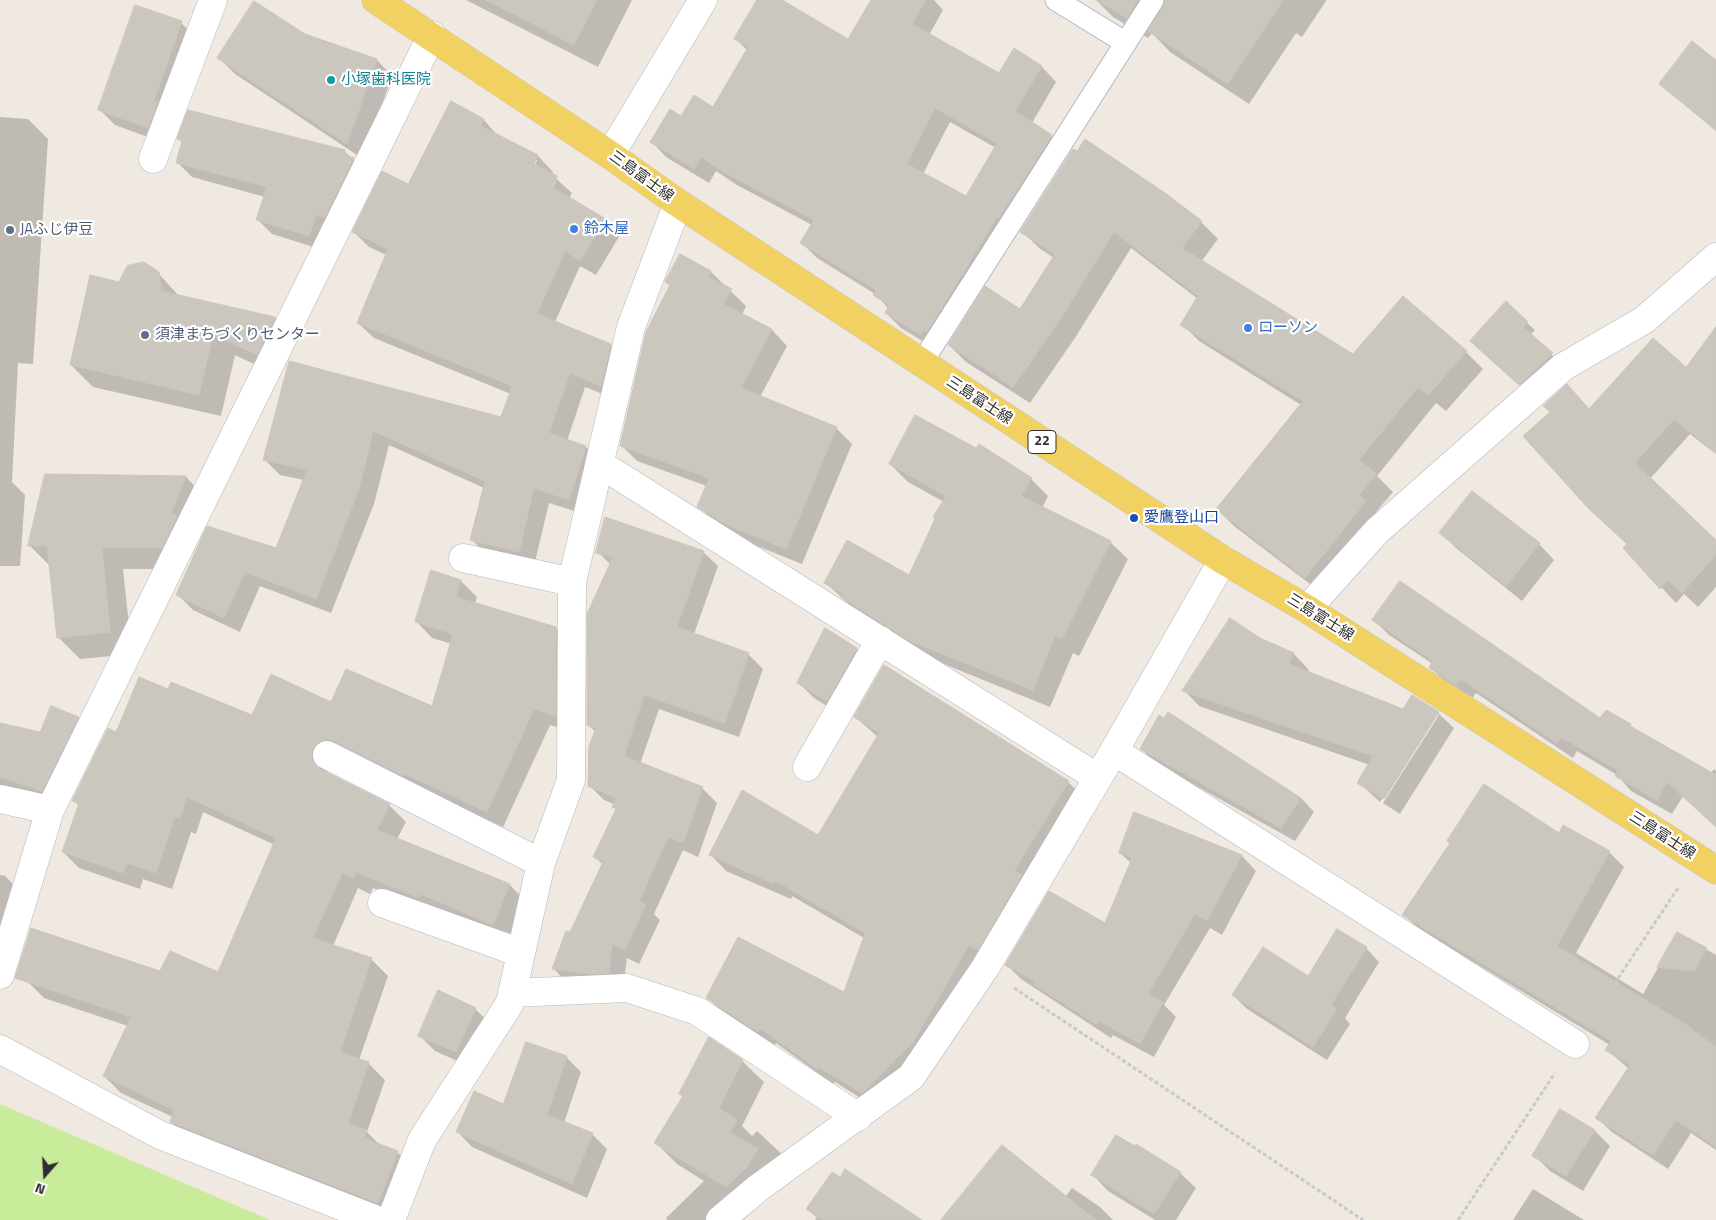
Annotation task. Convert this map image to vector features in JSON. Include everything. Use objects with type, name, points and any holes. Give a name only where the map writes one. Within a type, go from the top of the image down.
[{"type":"main road","name":"三島富士線","points":[[376,0],[432,35],[678,203],[1223,560],[1307,609],[1714,865]]},
{"type":"street","points":[[153,159],[213,0]]},
{"type":"street","points":[[610,155],[703,0]]},
{"type":"street","points":[[0,975],[50,810],[432,35]]},
{"type":"street","points":[[390,1220],[422,1140],[510,1003],[541,863],[571,780],[572,582],[631,327],[678,203]]},
{"type":"street","points":[[1307,609],[1377,531],[1563,367],[1644,320],[1716,257]]},
{"type":"street","points":[[600,464],[1098,778]]},
{"type":"street","points":[[463,558],[572,582]]},
{"type":"street","points":[[720,1220],[758,1188],[911,1077],[984,968],[1114,751],[1223,560]]},
{"type":"street","points":[[807,766],[880,640]]},
{"type":"street","points":[[1114,751],[1575,1044]]},
{"type":"street","points":[[327,755],[541,863]]},
{"type":"street","points":[[0,799],[50,810]]},
{"type":"street","points":[[382,903],[521,953]]},
{"type":"street","points":[[512,993],[627,988],[697,1011],[858,1116]]},
{"type":"street","points":[[0,1049],[160,1135],[377,1220]]},
{"type":"lane","points":[[1056,0],[1126,43]]},
{"type":"lane","points":[[922,364],[1153,0]]},
{"type":"path","points":[[984,968],[1364,1220]]},
{"type":"green space","points":[[0,1104],[270,1220],[0,1220]]},
{"type":"building","points":[[487,0],[597,0],[574,45]]},
{"type":"building","points":[[757,0],[782,0],[848,39],[871,0],[926,0],[912,24],[999,73],[1014,48],[1042,66],[1015,111],[1052,135],[999,218],[997,217],[927,332],[924,330],[921,335],[885,313],[889,305],[873,295],[876,290],[800,243],[814,220],[720,170],[701,157],[694,169],[650,142],[670,109],[681,116],[694,95],[713,107],[748,47],[734,39]],"holes":[[[935,108],[997,143],[966,196],[907,164]]]},
{"type":"building","points":[[1097,0],[1138,0],[1127,18]]},
{"type":"building","points":[[1165,0],[1283,0],[1228,84],[1148,31]]},
{"type":"building","points":[[254,1],[305,34],[377,59],[347,144],[217,58]]},
{"type":"building","points":[[135,5],[182,21],[154,101],[158,102],[148,128],[98,110]]},
{"type":"building","points":[[1692,41],[1716,60],[1716,130],[1659,84]]},
{"type":"building","points":[[451,101],[484,119],[481,126],[538,155],[534,164],[557,176],[552,187],[606,219],[580,261],[565,251],[537,314],[611,344],[601,386],[570,373],[549,433],[586,446],[569,500],[534,488],[519,552],[470,540],[485,481],[373,431],[359,489],[316,599],[245,572],[224,618],[176,595],[207,526],[276,548],[307,470],[263,460],[289,361],[501,417],[512,386],[357,323],[388,249],[352,232],[382,171],[408,184]]},
{"type":"building","points":[[188,110],[345,150],[344,154],[354,158],[324,218],[316,214],[309,236],[256,220],[267,187],[176,163],[182,141],[177,139]]},
{"type":"building","points":[[1085,139],[1165,193],[1202,221],[1182,248],[1353,354],[1403,296],[1467,351],[1428,395],[1418,387],[1359,460],[1377,474],[1359,495],[1366,501],[1305,578],[1216,509],[1303,401],[1180,325],[1198,296],[1114,232],[1059,321],[1013,387],[948,345],[985,286],[1020,309],[1055,254],[1020,232],[1073,149],[1077,151]]},
{"type":"building","points":[[680,254],[711,271],[708,277],[732,289],[723,304],[772,329],[741,388],[837,427],[786,549],[725,524],[697,507],[709,478],[620,446],[646,332],[670,285],[665,282]]},
{"type":"building","name":"須津まちづくりセンター","points":[[144,262],[159,272],[161,291],[275,317],[257,355],[213,334],[199,395],[70,365],[90,275],[119,282],[127,266]]},
{"type":"building","points":[[1506,301],[1528,322],[1523,327],[1553,353],[1519,385],[1470,341]]},
{"type":"building","points":[[1716,327],[1716,453],[1674,419],[1635,463],[1716,540],[1716,555],[1682,593],[1668,580],[1660,589],[1623,548],[1627,544],[1588,508],[1523,436],[1550,412],[1543,406],[1567,384],[1589,409],[1653,338],[1686,367]]},
{"type":"building","points":[[915,415],[976,448],[979,444],[1032,478],[1021,496],[1111,541],[1062,639],[1055,636],[1033,690],[910,641],[841,597],[843,594],[824,583],[847,540],[909,575],[935,519],[933,517],[946,496],[889,464]]},
{"type":"building","points":[[45,474],[186,476],[171,514],[177,516],[162,548],[102,547],[110,632],[57,638],[47,546],[28,546]]},
{"type":"building","points":[[1472,491],[1540,543],[1506,586],[1439,533]]},
{"type":"building","points":[[605,517],[704,551],[677,627],[749,653],[725,723],[644,695],[624,756],[703,787],[683,843],[668,837],[639,901],[646,904],[625,950],[612,944],[609,973],[591,974],[552,969],[566,931],[570,932],[603,862],[593,857],[616,809],[612,807],[616,798],[588,786],[589,746],[596,728],[587,725],[587,614],[613,557],[596,553]]},
{"type":"building","points":[[431,570],[461,580],[456,597],[556,627],[556,716],[534,709],[487,812],[405,774],[404,776],[334,741],[327,739],[319,742],[313,748],[311,756],[314,763],[320,769],[390,804],[377,830],[510,884],[493,925],[421,894],[419,898],[356,872],[353,878],[342,873],[313,938],[372,958],[340,1052],[369,1062],[348,1124],[367,1130],[364,1138],[398,1151],[378,1203],[170,1122],[174,1110],[103,1076],[131,1017],[15,978],[31,928],[160,971],[170,951],[218,972],[276,838],[187,797],[180,818],[175,816],[156,873],[127,863],[123,873],[62,852],[79,803],[72,801],[108,728],[115,732],[118,728],[139,677],[168,689],[171,682],[252,715],[271,674],[331,702],[346,669],[432,706],[453,634],[415,622]]},
{"type":"building","points":[[1400,581],[1600,718],[1606,710],[1631,724],[1630,726],[1716,775],[1716,827],[1667,782],[1657,800],[1615,776],[1618,770],[1561,737],[1557,743],[1460,679],[1456,685],[1429,668],[1433,661],[1372,620]]},
{"type":"building","points":[[1230,618],[1260,638],[1294,653],[1289,664],[1403,709],[1412,695],[1439,712],[1384,799],[1357,783],[1373,756],[1182,691]]},
{"type":"building","points":[[825,628],[857,648],[827,701],[797,683]]},
{"type":"building","points":[[884,665],[1069,781],[1014,871],[1022,875],[978,950],[969,945],[913,1042],[862,1093],[818,1067],[817,1069],[760,1028],[758,1032],[706,998],[738,937],[844,992],[865,933],[776,881],[774,884],[709,855],[742,790],[818,835],[879,733],[854,717]]},
{"type":"building","points":[[51,706],[79,717],[42,791],[0,777],[0,723],[40,732]]},
{"type":"building","points":[[1168,712],[1301,798],[1281,828],[1140,749],[1159,715],[1164,718]]},
{"type":"building","points":[[1484,784],[1559,833],[1563,825],[1610,851],[1557,946],[1690,1027],[1716,1047],[1716,1147],[1676,1120],[1653,1155],[1595,1118],[1630,1065],[1605,1050],[1611,1041],[1402,915],[1450,843],[1447,841]]},
{"type":"building","points":[[1134,812],[1242,855],[1207,921],[1195,914],[1148,994],[1163,1002],[1140,1044],[1099,1021],[1096,1024],[1033,984],[1035,981],[1005,965],[1049,891],[1105,923],[1132,858],[1119,853]]},
{"type":"building","points":[[1337,929],[1367,947],[1331,1005],[1337,1009],[1313,1047],[1232,995],[1263,947],[1308,976]]},
{"type":"building","points":[[1677,932],[1707,948],[1694,971],[1657,967]]},
{"type":"building","points":[[438,990],[476,1008],[456,1052],[418,1036]]},
{"type":"building","points":[[709,1037],[743,1060],[719,1108],[737,1120],[730,1132],[758,1149],[746,1168],[726,1187],[654,1143],[683,1096],[679,1094]]},
{"type":"building","points":[[526,1042],[567,1056],[547,1115],[593,1133],[572,1184],[456,1132],[474,1091],[503,1104]]},
{"type":"building","points":[[1560,1109],[1595,1130],[1566,1176],[1532,1156]]},
{"type":"building","points":[[1116,1135],[1135,1146],[1136,1144],[1181,1172],[1154,1214],[1091,1175]]},
{"type":"building","points":[[1002,1145],[1096,1220],[941,1220]]},
{"type":"building","points":[[845,1169],[922,1220],[823,1220],[806,1209],[832,1172],[840,1177]]},
{"type":"place","name":"小塚歯科医院","points":[[331,80]]},
{"type":"place","name":"鈴木屋","points":[[574,229]]},
{"type":"place","name":"JAふじ伊豆","points":[[10,230]]},
{"type":"place","name":"ローソン","points":[[1248,328]]},
{"type":"place","name":"須津まちづくりセンター","points":[[145,335]]},
{"type":"place","name":"愛鷹登山口","points":[[1134,518]]}]
